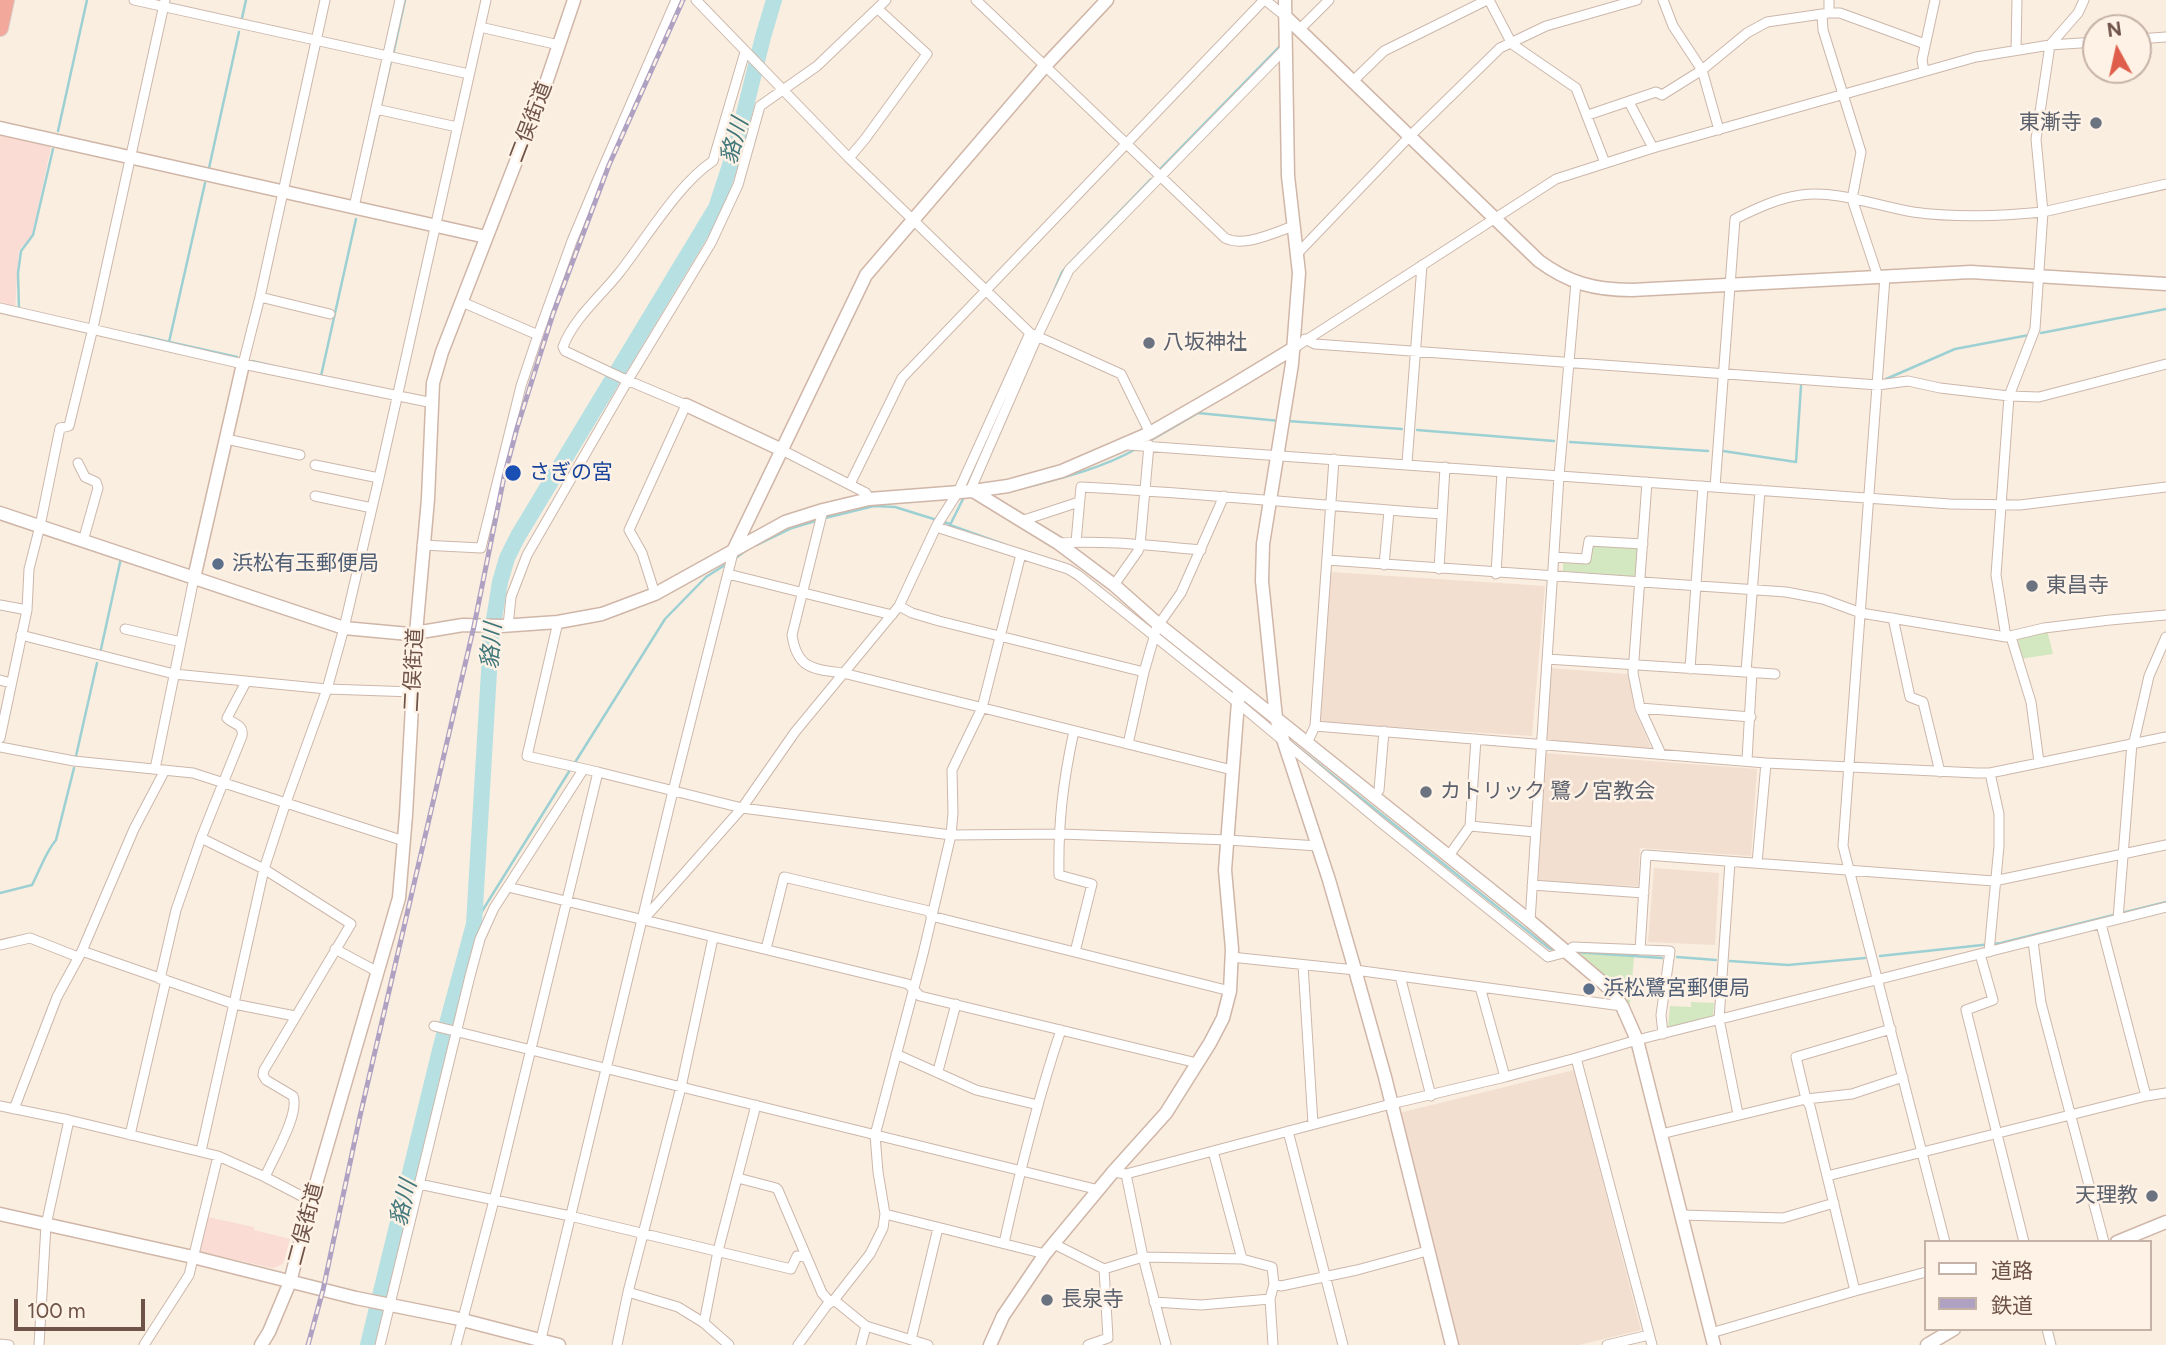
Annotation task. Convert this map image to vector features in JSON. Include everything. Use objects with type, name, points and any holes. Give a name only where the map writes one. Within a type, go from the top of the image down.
[{"type":"highway","points":[[0,28],[6,0]]},
{"type":"street","points":[[134,0],[164,3],[316,41],[469,74]]},
{"type":"street","points":[[14,1109],[57,997],[80,954],[160,770],[174,674],[194,578],[260,297],[325,0]]},
{"type":"street","points":[[354,207],[379,110],[400,0]]},
{"type":"street","points":[[201,1151],[264,869],[327,690],[344,628],[486,0]]},
{"type":"street","name":"二俣街道","points":[[261,1345],[290,1282],[399,898],[422,545],[428,499],[433,383],[442,352],[530,126],[575,0]]},
{"type":"street","points":[[422,545],[481,548],[521,386],[538,335],[572,241],[676,0]]},
{"type":"street","points":[[696,0],[911,220],[1033,335],[1121,374],[1149,441],[1140,545],[1114,585]]},
{"type":"street","points":[[504,626],[511,597],[527,555],[625,379],[716,232],[738,185],[760,106],[817,66],[886,0]]},
{"type":"street","points":[[976,0],[1225,238],[1231,241],[1247,241],[1294,226]]},
{"type":"street","points":[[540,1343],[673,791],[734,551],[866,275],[1045,66],[1107,0]]},
{"type":"street","points":[[849,484],[902,378],[1264,0],[1285,16],[1539,261],[1556,274],[1590,287],[1613,290],[1729,286],[1971,272],[2166,284]]},
{"type":"street","points":[[1285,0],[1288,176],[1299,273],[1294,348],[1263,544],[1262,581],[1277,721],[1355,970],[1452,1345]]},
{"type":"street","points":[[1299,30],[1329,0]]},
{"type":"street","points":[[1352,82],[1384,51],[1488,0],[1511,41],[1576,88],[1605,163]]},
{"type":"street","points":[[1298,253],[1488,58],[1511,41],[1546,26],[1637,0]]},
{"type":"street","points":[[1662,0],[1673,26],[1702,70],[1719,130]]},
{"type":"street","points":[[1829,0],[1823,30],[1861,152],[1852,199],[1882,277],[1878,385],[1843,846],[1945,1240]]},
{"type":"street","points":[[1924,71],[1922,60],[1935,0]]},
{"type":"street","points":[[2016,50],[2017,0]]},
{"type":"street","points":[[2039,762],[2031,702],[2009,637],[1996,575],[2009,396],[2035,329],[2043,212],[2036,138],[2050,45],[2078,13],[2084,0]]},
{"type":"street","points":[[0,738],[27,610],[29,569],[60,428],[69,426],[93,328],[164,3]]},
{"type":"street","points":[[849,158],[927,54],[877,9]]},
{"type":"street","points":[[1588,115],[1656,92],[1662,94],[1702,70],[1747,33],[1767,22],[1840,13],[1925,44]]},
{"type":"street","points":[[480,27],[559,45]]},
{"type":"street","points":[[1149,441],[1556,179],[1653,148],[1976,57],[2050,45],[2082,43]]},
{"type":"street","points":[[642,921],[742,808],[795,732],[899,606],[937,526],[967,491],[1033,335],[1069,270],[1286,48]]},
{"type":"street","points":[[749,55],[713,161],[697,171],[565,340],[563,347],[565,351],[608,372],[782,450],[866,493],[869,499]]},
{"type":"street","points":[[1629,102],[1653,148]]},
{"type":"street","points":[[379,110],[457,127]]},
{"type":"street","points":[[0,128],[486,237]]},
{"type":"street","points":[[1715,486],[1735,219],[1762,206],[1793,196],[1820,195],[1912,212],[1989,217],[2043,212],[2166,184]]},
{"type":"street","points":[[1407,463],[1422,265]]},
{"type":"street","points":[[1530,921],[1559,475],[1576,282]]},
{"type":"street","points":[[260,297],[330,314]]},
{"type":"street","points":[[462,302],[538,335]]},
{"type":"street","points":[[0,308],[243,365],[433,403]]},
{"type":"street","points":[[1305,339],[1315,344],[1878,385],[1908,381],[1940,388],[2039,397],[2166,364]]},
{"type":"street","points":[[655,594],[642,553],[629,530],[686,405]]},
{"type":"street","points":[[226,439],[300,455]]},
{"type":"street","points":[[0,513],[344,628],[410,634],[451,626],[558,622],[602,614],[655,594],[785,522],[821,517],[869,499],[1008,486],[1039,479],[1128,444],[1149,441],[1334,459],[1950,504],[2020,505],[2166,486]]},
{"type":"street","points":[[1307,743],[1315,726],[1334,459]]},
{"type":"street","points":[[78,463],[85,477],[96,482],[98,488],[83,541]]},
{"type":"street","points":[[315,465],[379,478]]},
{"type":"street","points":[[1439,569],[1445,467]]},
{"type":"street","points":[[1496,574],[1502,472]]},
{"type":"street","points":[[1647,482],[1633,673],[1640,708],[1661,754]]},
{"type":"street","points":[[1690,669],[1703,486]]},
{"type":"street","points":[[1076,542],[1081,488],[1224,496],[1331,507],[1442,514]]},
{"type":"street","points":[[1747,760],[1751,717],[1751,591],[1760,490]]},
{"type":"street","points":[[967,491],[1058,543],[1114,585],[1155,630]]},
{"type":"street","points":[[315,496],[372,508]]},
{"type":"street","points":[[1128,744],[1155,630],[1181,593],[1224,496]]},
{"type":"street","points":[[1021,521],[1079,502]]},
{"type":"street","points":[[1384,565],[1389,510]]},
{"type":"street","points":[[821,517],[792,635],[800,660],[807,666],[1232,770]]},
{"type":"street","points":[[937,526],[1079,575],[1155,630],[1238,696],[1284,740],[1379,821],[1548,957],[1566,950],[1670,951],[1661,1015],[1663,1034]]},
{"type":"street","points":[[1554,557],[1586,559],[1589,541],[1643,544]]},
{"type":"street","points":[[1058,543],[1202,550]]},
{"type":"street","points":[[798,1345],[870,1254],[883,1228],[884,1214],[875,1135],[951,835],[953,770],[982,708],[1021,554]]},
{"type":"street","points":[[1327,561],[1801,594],[1861,613],[2009,637],[2044,628],[2166,615]]},
{"type":"street","points":[[729,571],[892,615]]},
{"type":"street","points":[[0,605],[27,610]]},
{"type":"street","points":[[899,606],[912,613],[1144,672]]},
{"type":"street","points":[[1893,618],[1910,697],[1923,702],[1940,772]]},
{"type":"street","points":[[558,622],[527,756],[742,808],[951,835],[1058,834],[1318,846]]},
{"type":"street","points":[[125,629],[181,642]]},
{"type":"street","points":[[21,635],[174,674],[327,690],[414,692]]},
{"type":"street","points":[[2118,916],[2133,742],[2150,676],[2166,636]]},
{"type":"street","points":[[1547,659],[1775,674]]},
{"type":"street","points":[[0,680],[12,683]]},
{"type":"street","points":[[130,1135],[176,909],[243,733],[241,726],[228,719],[228,716],[247,682]]},
{"type":"street","points":[[1238,696],[1307,743],[1566,950],[1612,991],[1637,1040],[1713,1339],[1855,1291],[1924,1273]]},
{"type":"street","points":[[990,1345],[1003,1316],[1050,1249],[1099,1190],[1119,1173],[1166,1113],[1223,1018],[1230,991],[1231,957],[1225,870],[1238,696]]},
{"type":"street","points":[[1640,708],[1751,717]]},
{"type":"street","points":[[1315,726],[1766,762],[1990,773],[2166,737]]},
{"type":"street","points":[[1074,731],[1063,778],[1058,834],[1059,875],[1092,884],[1075,952]]},
{"type":"street","points":[[1374,797],[1379,790],[1384,731]]},
{"type":"street","points":[[1448,857],[1471,826],[1476,739]]},
{"type":"street","points":[[0,747],[74,761],[193,773],[404,841]]},
{"type":"street","points":[[1757,863],[1766,762]]},
{"type":"street","points":[[380,1345],[480,939],[494,908],[581,769]]},
{"type":"street","points":[[456,1345],[598,772]]},
{"type":"street","points":[[1990,773],[1999,814],[1999,846],[1986,952],[1993,1000],[1966,1010],[2024,1240]]},
{"type":"street","points":[[1471,826],[1535,832]]},
{"type":"street","points":[[201,838],[264,869],[351,924],[264,1070],[266,1080],[293,1096],[295,1103],[289,1125],[265,1177]]},
{"type":"street","points":[[1640,950],[1646,855],[1994,881],[2166,845]]},
{"type":"street","points":[[1730,862],[1719,1020],[1738,1114]]},
{"type":"street","points":[[766,949],[784,877],[929,911],[931,916],[1230,991]]},
{"type":"street","points":[[1532,886],[1644,892]]},
{"type":"street","points":[[508,887],[908,984],[920,996],[1197,1063]]},
{"type":"street","points":[[1119,1173],[2101,924],[2118,916],[2166,907]]},
{"type":"street","points":[[2101,924],[2146,1096]]},
{"type":"street","points":[[0,945],[30,937],[234,1004],[295,1016]]},
{"type":"street","points":[[617,1345],[681,1087],[713,938]]},
{"type":"street","points":[[2034,941],[2041,1003],[2103,1240]]},
{"type":"street","points":[[335,949],[378,972]]},
{"type":"street","points":[[1231,957],[1355,970],[1622,1006]]},
{"type":"street","points":[[1303,965],[1313,1124]]},
{"type":"street","points":[[1400,976],[1431,1096]]},
{"type":"street","points":[[1480,987],[1506,1077]]},
{"type":"street","points":[[938,1072],[956,1004]]},
{"type":"street","points":[[434,1026],[1099,1190]]},
{"type":"street","points":[[1855,1291],[1796,1057],[1891,1029]]},
{"type":"street","points":[[1003,1243],[1020,1170],[1061,1030]]},
{"type":"street","points":[[896,1054],[976,1090],[1038,1105]]},
{"type":"street","points":[[1576,1058],[1652,1345]]},
{"type":"street","points":[[1661,1134],[1806,1099],[1852,1094],[1903,1077]]},
{"type":"street","points":[[1827,1176],[2146,1096],[2165,1096]]},
{"type":"street","points":[[704,1323],[718,1251],[756,1105]]},
{"type":"street","points":[[0,1106],[218,1156],[311,1201]]},
{"type":"street","points":[[39,1345],[46,1225],[69,1120]]},
{"type":"street","points":[[1288,1131],[1343,1345]]},
{"type":"street","points":[[1213,1151],[1242,1259]]},
{"type":"street","points":[[144,1345],[189,1275],[218,1156]]},
{"type":"street","points":[[1119,1173],[1166,1345]]},
{"type":"street","points":[[738,1178],[776,1188],[822,1293],[866,1326],[928,1345]]},
{"type":"street","points":[[419,1184],[570,1216],[792,1269],[797,1256],[805,1257]]},
{"type":"street","points":[[1682,1215],[1783,1218],[1834,1203]]},
{"type":"street","points":[[0,1214],[193,1257],[368,1301],[462,1320],[540,1343],[559,1345]]},
{"type":"street","points":[[884,1214],[1003,1243],[1050,1249],[1104,1269],[1143,1256],[1242,1259],[1272,1267],[1274,1284],[1270,1299],[1273,1345]]},
{"type":"street","points":[[2122,1240],[2166,1222]]},
{"type":"street","points":[[911,1340],[938,1228]]},
{"type":"street","points":[[1274,1284],[1281,1286],[1326,1277],[1427,1251]]},
{"type":"street","points":[[1088,1345],[1108,1338],[1104,1269]]},
{"type":"street","points":[[628,1292],[678,1307],[704,1323],[729,1345]]},
{"type":"street","points":[[1154,1302],[1202,1305],[1270,1299]]},
{"type":"street","points":[[861,1345],[866,1326]]},
{"type":"street","points":[[1927,1345],[1951,1331]]},
{"type":"street","points":[[1607,1345],[1649,1335]]},
{"type":"street","points":[[0,1343],[9,1345]]},
{"type":"shaded area","points":[[0,135],[51,147],[32,235],[19,250],[15,309],[0,306]]},
{"type":"shaded area","points":[[1330,572],[1545,586],[1532,736],[1319,722]]},
{"type":"shaded area","points":[[1550,668],[1628,674],[1635,711],[1651,748],[1546,743]]},
{"type":"shaded area","points":[[1545,753],[1757,769],[1751,856],[1640,848],[1638,886],[1538,882]]},
{"type":"shaded area","points":[[1654,868],[1719,873],[1715,945],[1648,942]]},
{"type":"shaded area","points":[[1574,1070],[1641,1330],[1579,1345],[1457,1345],[1399,1113]]},
{"type":"shaded area","points":[[207,1217],[254,1227],[254,1230],[290,1239],[283,1264],[273,1268],[201,1252],[199,1248]]},
{"type":"green space","points":[[1592,545],[1637,548],[1636,577],[1563,571],[1563,563],[1588,564]]},
{"type":"green space","points":[[2047,630],[2053,654],[2020,659],[2018,639]]},
{"type":"green space","points":[[1580,953],[1634,956],[1630,1004]]},
{"type":"green space","points":[[1691,1002],[1714,1003],[1713,1017],[1668,1028],[1670,1006],[1691,1007]]},
{"type":"waterway","points":[[58,131],[87,0]]},
{"type":"waterway","points":[[242,18],[246,0]]},
{"type":"waterway","points":[[393,55],[405,0]]},
{"type":"waterway","name":"貉川","points":[[368,1345],[442,1042],[474,924],[491,638],[500,582],[507,558],[716,208],[735,150],[774,0]]},
{"type":"waterway","points":[[209,168],[239,32]]},
{"type":"waterway","points":[[1161,168],[1279,47]]},
{"type":"waterway","points":[[367,167],[391,61]]},
{"type":"waterway","points":[[19,310],[18,273],[21,251],[33,235],[53,149]]},
{"type":"waterway","points":[[1048,305],[1062,272],[1151,179]]},
{"type":"waterway","points":[[169,342],[205,183]]},
{"type":"waterway","points":[[321,376],[356,219]]},
{"type":"waterway","points":[[2041,333],[2166,309]]},
{"type":"waterway","points":[[138,335],[237,357]]},
{"type":"waterway","points":[[1886,379],[1955,349],[2029,335]]},
{"type":"waterway","points":[[252,361],[277,367]]},
{"type":"waterway","points":[[1723,451],[1796,462],[1801,386]]},
{"type":"waterway","points":[[1148,442],[1198,413],[1280,421]]},
{"type":"waterway","points":[[979,459],[996,420]]},
{"type":"waterway","points":[[1287,421],[1402,429]]},
{"type":"waterway","points":[[1417,430],[1554,441]]},
{"type":"waterway","points":[[1570,442],[1708,451]]},
{"type":"waterway","points":[[1031,486],[1098,466],[1136,449]]},
{"type":"waterway","points":[[964,497],[950,525],[1006,545]]},
{"type":"waterway","points":[[825,518],[874,506],[895,507],[950,524]]},
{"type":"waterway","points":[[757,545],[792,528],[819,520]]},
{"type":"waterway","points":[[733,560],[748,549]]},
{"type":"waterway","points":[[101,649],[121,558]]},
{"type":"waterway","points":[[574,764],[665,619],[706,577],[728,563]]},
{"type":"waterway","points":[[1078,571],[1101,588]]},
{"type":"waterway","points":[[76,756],[97,663]]},
{"type":"waterway","points":[[1291,742],[1550,949],[1555,949]]},
{"type":"waterway","points":[[0,893],[32,885],[56,840],[74,768]]},
{"type":"waterway","points":[[474,924],[570,770]]},
{"type":"waterway","points":[[1880,956],[2001,943],[2166,902]]},
{"type":"waterway","points":[[1575,952],[1662,958]]},
{"type":"waterway","points":[[1677,957],[1716,960]]},
{"type":"waterway","points":[[1730,961],[1788,965],[1865,958]]},
{"type":"railway","points":[[308,1345],[323,1290],[360,1116],[474,626],[504,477],[517,428],[553,314],[609,165],[683,0]]},
{"type":"place","name":"東漸寺","points":[[2096,123]]},
{"type":"place","name":"八坂神社","points":[[1149,343]]},
{"type":"place","name":"さぎの宮","points":[[513,473]]},
{"type":"place","name":"浜松有玉郵便局","points":[[218,564]]},
{"type":"place","name":"東昌寺","points":[[2032,586]]},
{"type":"place","name":"カトリック 鷺ノ宮教会","points":[[1426,792]]},
{"type":"place","name":"浜松鷺宮郵便局","points":[[1589,989]]},
{"type":"place","name":"天理教","points":[[2152,1196]]},
{"type":"place","name":"長泉寺","points":[[1047,1300]]}]
